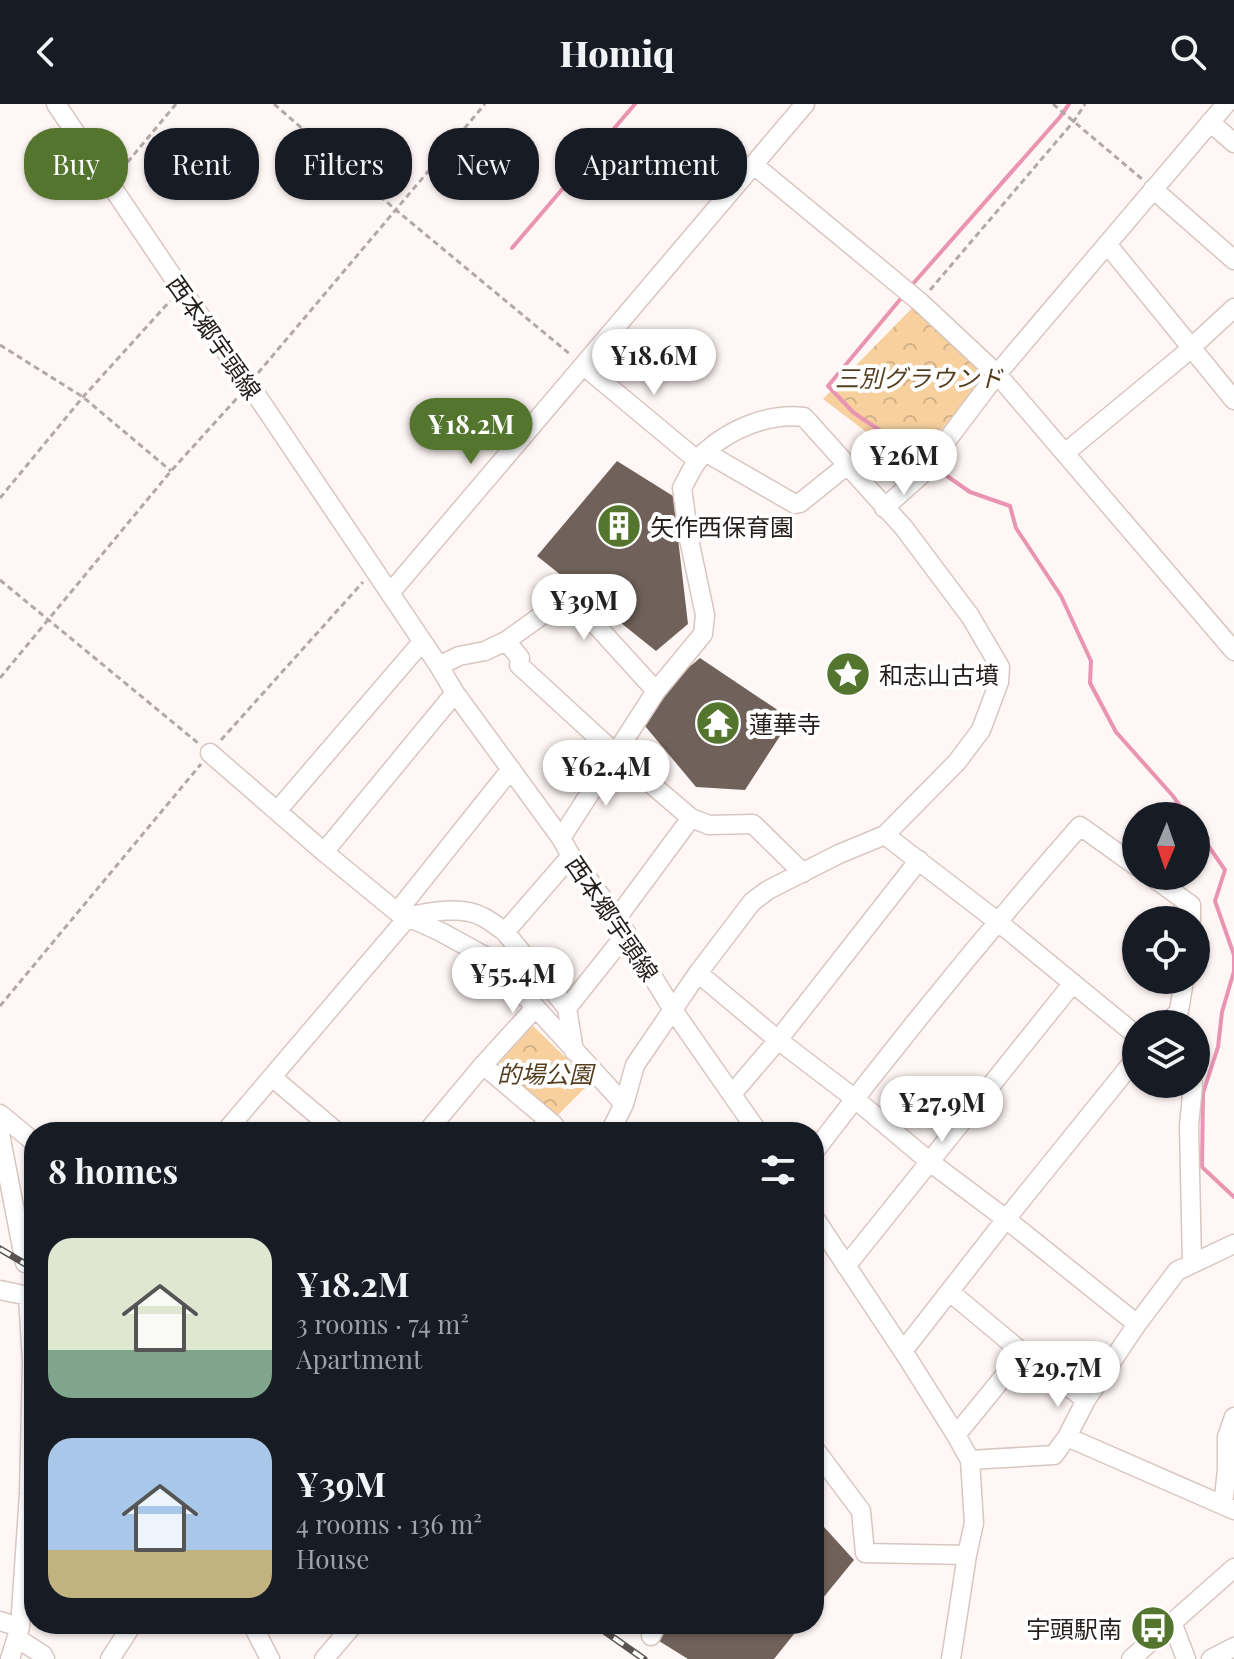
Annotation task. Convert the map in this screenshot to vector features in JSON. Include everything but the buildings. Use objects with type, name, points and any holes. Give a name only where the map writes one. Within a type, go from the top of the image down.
[{"type":"street","name":"西本郷宇頭線","points":[[56,104],[73,128]]},
{"type":"street","points":[[277,811],[422,642],[390,593],[805,104]]},
{"type":"street","points":[[884,508],[920,476],[997,374],[1226,104]]},
{"type":"street","points":[[1210,122],[1234,143]]},
{"type":"street","points":[[754,165],[920,302],[997,374],[1234,651]]},
{"type":"street","points":[[1153,189],[1234,260]]},
{"type":"street","name":"西本郷宇頭線","points":[[122,200],[390,593]]},
{"type":"street","points":[[1107,244],[1234,400]]},
{"type":"street","points":[[1065,453],[1234,308]]},
{"type":"street","points":[[584,366],[701,456],[795,504],[846,466]]},
{"type":"street","points":[[561,838],[656,691],[703,634],[705,615],[682,488],[701,456],[736,431],[767,419],[804,417],[904,528],[970,616],[1000,667],[999,682],[981,730],[957,762],[885,835],[768,890],[752,902],[698,973],[635,1065],[615,1122]]},
{"type":"street","points":[[439,666],[506,641],[566,598],[575,602],[656,691]]},
{"type":"street","points":[[506,641],[520,658],[519,665],[691,818],[709,825],[753,824],[803,873]]},
{"type":"street","name":"西本郷宇頭線","points":[[422,642],[622,926],[673,1010],[751,1122]]},
{"type":"street","points":[[324,852],[455,693]]},
{"type":"street","points":[[210,753],[324,852],[403,914],[492,960],[624,1104]]},
{"type":"street","points":[[234,1122],[403,914],[511,769]]},
{"type":"street","points":[[567,1008],[691,818]]},
{"type":"street","points":[[824,1138],[997,921],[1080,826],[1122,856]]},
{"type":"street","points":[[885,835],[1122,1023]]},
{"type":"street","points":[[505,932],[571,856]]},
{"type":"street","points":[[732,1094],[919,860]]},
{"type":"street","points":[[1170,890],[1191,906]]},
{"type":"street","points":[[403,914],[429,911],[473,913],[505,932],[567,1008],[574,1051]]},
{"type":"street","points":[[698,973],[930,1162],[1137,1324]]},
{"type":"street","points":[[846,1266],[1073,983]]},
{"type":"street","points":[[435,1122],[535,1008]]},
{"type":"street","points":[[483,1065],[550,1122]]},
{"type":"street","points":[[903,1351],[1122,1075]]},
{"type":"street","points":[[272,1077],[325,1122]]},
{"type":"street","points":[[1192,1098],[1189,1126],[1192,1263]]},
{"type":"street","points":[[0,1114],[24,1134]]},
{"type":"street","points":[[0,1134],[24,1237]]},
{"type":"street","points":[[824,1232],[903,1351],[970,1460],[974,1523],[951,1659]]},
{"type":"street","points":[[970,1460],[1054,1455],[1086,1400],[1177,1271],[1234,1244]]},
{"type":"street","points":[[0,1290],[24,1297]]},
{"type":"street","points":[[950,1292],[1086,1400]]},
{"type":"street","points":[[956,1435],[1023,1353]]},
{"type":"street","points":[[1067,1437],[1229,1507],[1227,1437],[1234,1417]]},
{"type":"street","points":[[824,1461],[861,1511],[865,1553],[967,1555]]},
{"type":"street","points":[[10,1659],[18,1632],[24,1568]]},
{"type":"street","points":[[1131,1659],[1234,1568]]},
{"type":"street","points":[[0,1621],[18,1632],[45,1659]]},
{"type":"street","points":[[1172,1622],[1186,1659]]},
{"type":"street","points":[[110,1659],[126,1634]]},
{"type":"street","points":[[257,1634],[270,1659]]},
{"type":"street","points":[[324,1659],[345,1634]]},
{"type":"street","points":[[1211,1659],[1234,1647]]},
{"type":"path","points":[[128,161],[176,104]]},
{"type":"path","points":[[274,104],[584,366]]},
{"type":"path","points":[[0,678],[171,471],[249,384],[485,104]]},
{"type":"path","points":[[1053,104],[1153,189]]},
{"type":"path","points":[[920,302],[1074,121],[1085,104]]},
{"type":"path","points":[[0,498],[83,397],[181,289]]},
{"type":"path","points":[[0,345],[83,397],[171,471]]},
{"type":"path","points":[[1,1004],[210,753],[374,570]]},
{"type":"path","points":[[0,580],[210,753]]},
{"type":"green space","name":"三別グラウンド","points":[[916,304],[997,374],[907,463],[823,399]]},
{"type":"green space","name":"的場公園","points":[[532,1025],[591,1082],[556,1117],[499,1063]]},
{"type":"waterway","points":[[512,248],[635,104]]},
{"type":"waterway","points":[[911,286],[1069,104]]},
{"type":"waterway","points":[[903,296],[828,386],[854,413],[924,460]]},
{"type":"waterway","points":[[934,467],[970,492],[1010,506],[1016,528],[1061,596],[1091,661],[1090,683],[1116,732],[1177,802]]},
{"type":"waterway","points":[[1210,848],[1225,870],[1215,901],[1234,955],[1234,971],[1222,1012],[1218,1047],[1203,1093],[1202,1167],[1234,1197]]},
{"type":"railway","points":[[0,1249],[24,1263]]},
{"type":"railway","points":[[608,1634],[644,1659]]},
{"type":"place","name":"矢作西保育園","points":[[619,526]]},
{"type":"place","name":"和志山古墳","points":[[848,674]]},
{"type":"place","name":"蓮華寺","points":[[718,723]]},
{"type":"place","name":"宇頭駅南","points":[[1153,1628]]}]
